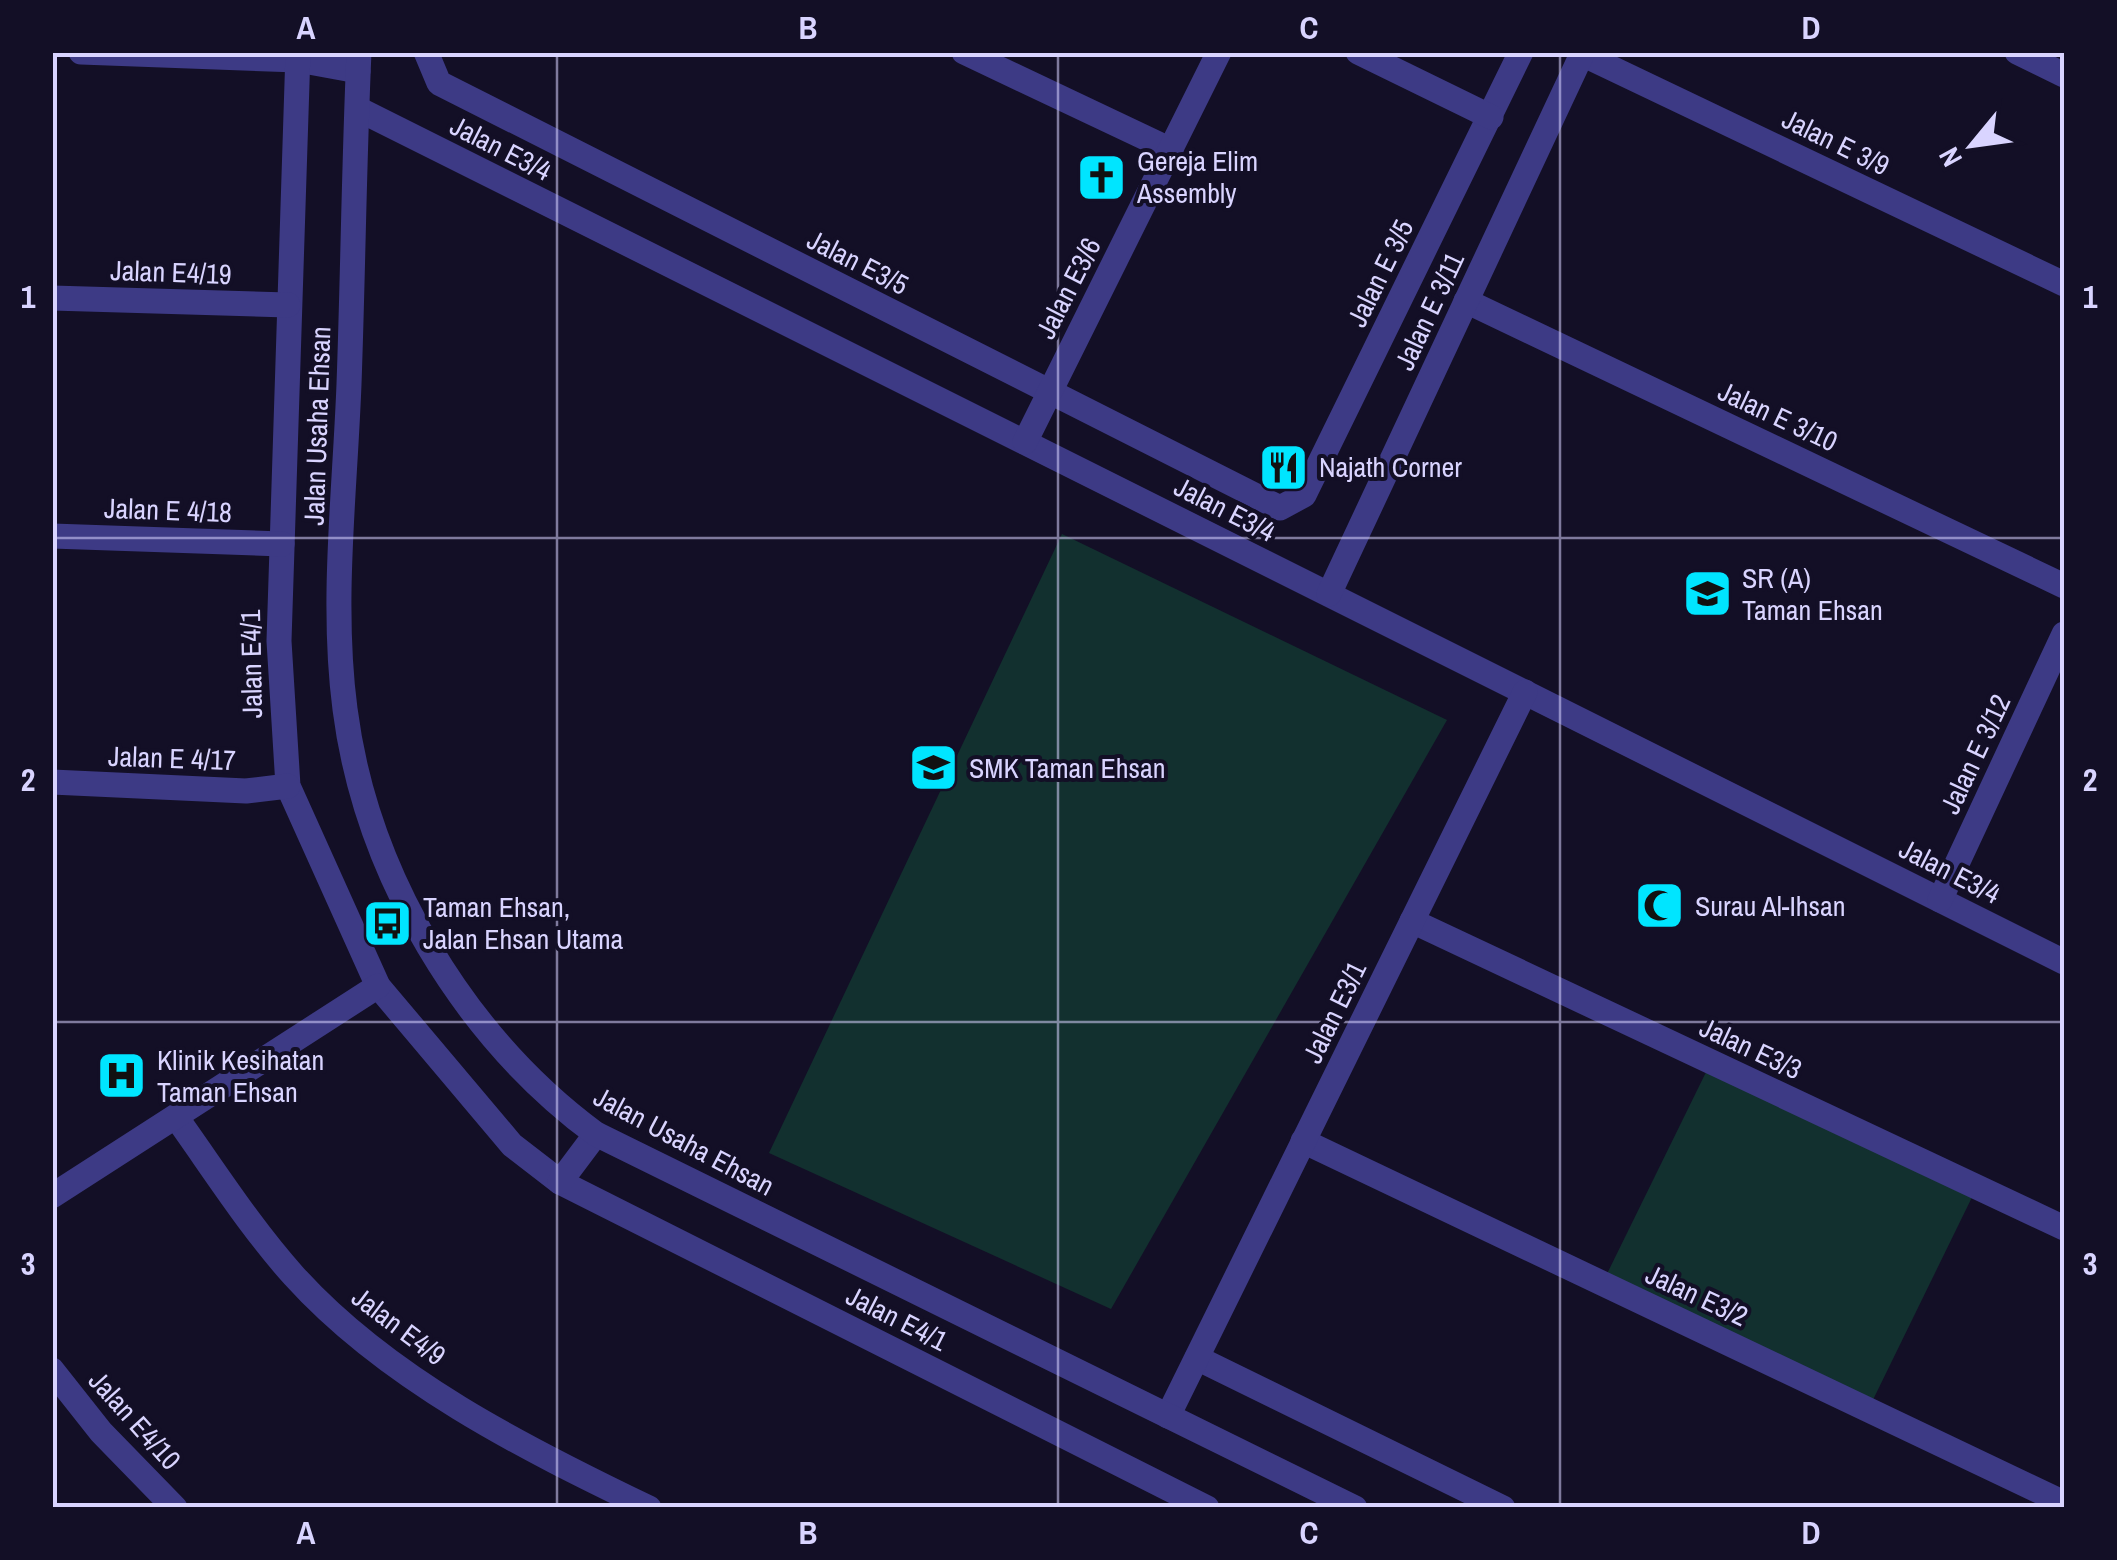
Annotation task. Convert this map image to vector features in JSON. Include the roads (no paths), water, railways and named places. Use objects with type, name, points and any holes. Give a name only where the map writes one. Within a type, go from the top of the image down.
[{"type":"street","points":[[80,52],[298,56],[358,62]]},
{"type":"street","name":"Jalan E3/5","points":[[426,52],[440,83],[1280,508]]},
{"type":"street","points":[[964,52],[1171,150]]},
{"type":"street","name":"Jalan E3/6","points":[[1025,442],[1219,52]]},
{"type":"street","points":[[1358,52],[1491,117]]},
{"type":"street","name":"Jalan E 3/5","points":[[1280,508],[1304,495],[1521,52]]},
{"type":"street","points":[[2017,52],[2064,75]]},
{"type":"street","name":"Jalan E 3/9","points":[[1583,53],[2064,284]]},
{"type":"street","name":"Jalan E 3/11","points":[[1329,594],[1583,53]]},
{"type":"street","name":"Jalan E4/1","points":[[298,56],[280,661],[288,786],[378,986],[512,1145],[560,1182],[1207,1508]]},
{"type":"street","name":"Jalan Usaha Ehsan","points":[[358,62],[360,110],[341,584],[345,709],[389,866],[469,1007],[526,1078],[596,1134],[1355,1508]]},
{"type":"street","name":"Jalan E3/4","points":[[360,110],[830,350],[1025,442],[2064,962]]},
{"type":"street","name":"Jalan E4/19","points":[[52,298],[288,305]]},
{"type":"street","name":"Jalan E 3/10","points":[[1466,301],[2064,586]]},
{"type":"street","name":"Jalan E 4/18","points":[[52,536],[282,544]]},
{"type":"street","name":"Jalan E 3/12","points":[[1940,900],[2064,634]]},
{"type":"street","name":"Jalan E3/1","points":[[1168,1416],[1524,692]]},
{"type":"street","name":"Jalan E 4/17","points":[[52,782],[246,791],[288,786]]},
{"type":"street","name":"Jalan E3/3","points":[[1412,922],[2064,1228]]},
{"type":"street","points":[[52,1196],[378,986]]},
{"type":"street","name":"Jalan E4/9","points":[[176,1117],[270,1247],[322,1305],[445,1398],[648,1508]]},
{"type":"street","points":[[560,1182],[596,1134]]},
{"type":"street","name":"Jalan E3/2","points":[[1304,1142],[2064,1503]]},
{"type":"street","points":[[1197,1358],[1502,1508]]},
{"type":"street","name":"Jalan E4/10","points":[[52,1370],[100,1432],[176,1508]]},
{"type":"place","name":"Gereja Elim Assembly","points":[[1102,177]]},
{"type":"place","name":"Najath Corner","points":[[1284,467]]},
{"type":"place","name":"SR (A) Taman Ehsan","points":[[1707,594]]},
{"type":"place","name":"SMK Taman Ehsan","points":[[934,768]]},
{"type":"place","name":"Surau Al-Ihsan","points":[[1660,906]]},
{"type":"place","name":"Taman Ehsan, Jalan Ehsan Utama","points":[[388,923]]},
{"type":"place","name":"Klinik Kesihatan Taman Ehsan","points":[[122,1076]]}]
